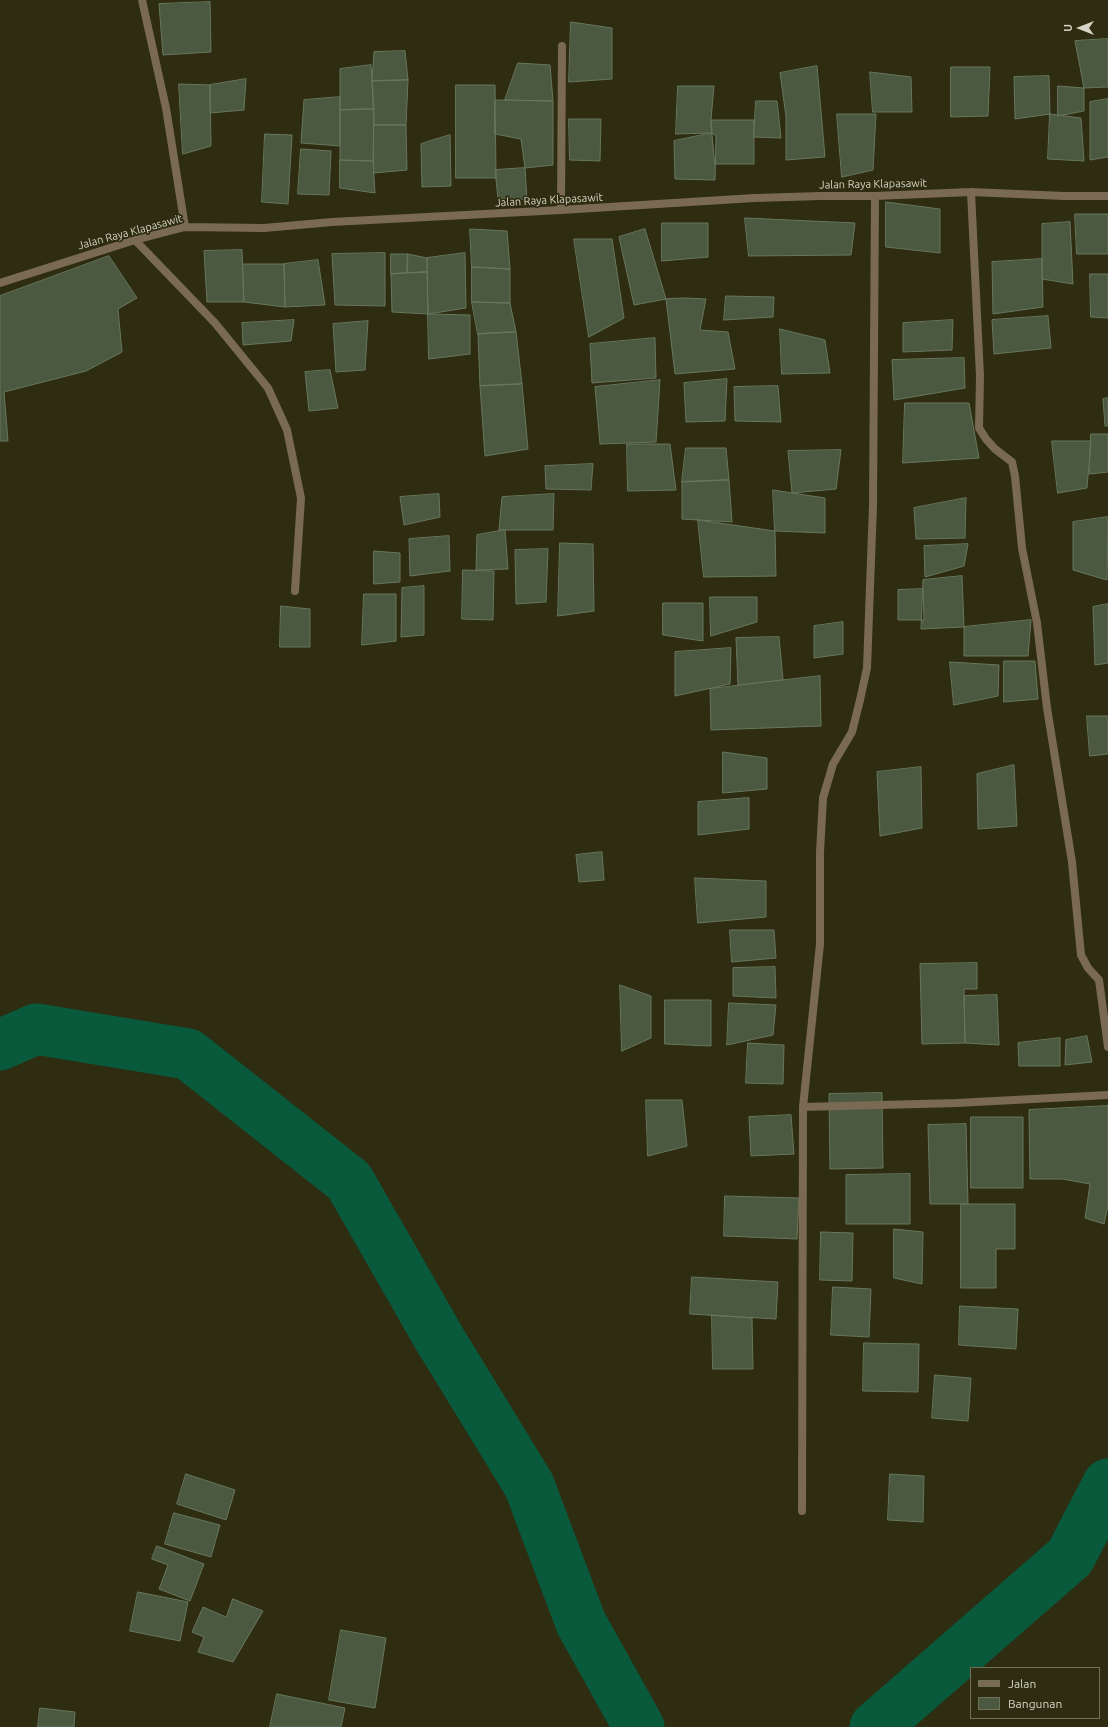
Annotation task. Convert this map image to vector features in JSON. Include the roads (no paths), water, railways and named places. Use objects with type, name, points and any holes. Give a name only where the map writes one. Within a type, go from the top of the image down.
[{"type":"street","points":[[142,0],[166,108],[185,227]]},
{"type":"street","points":[[561,210],[562,46]]},
{"type":"street","points":[[971,192],[980,376],[979,428],[995,449],[1012,462],[1015,476],[1022,548],[1037,623],[1047,708],[1072,862],[1081,955],[1088,968],[1099,980],[1108,1047]]},
{"type":"street","name":"Jalan Raya Klapasawit","points":[[0,283],[135,240],[185,227],[264,228],[332,222],[754,198],[875,196],[971,192],[1064,196],[1108,196]]},
{"type":"street","points":[[802,1511],[803,1107],[820,944],[820,852],[823,798],[833,764],[852,732],[867,668],[873,506],[875,196]]},
{"type":"street","points":[[135,240],[215,323],[268,388],[287,430],[300,498],[295,591]]},
{"type":"street","points":[[803,1107],[957,1103],[1108,1094]]},
{"type":"waterway","points":[[0,1045],[36,1029],[188,1054],[349,1181],[439,1338],[529,1485],[581,1623],[639,1727]]},
{"type":"waterway","points":[[875,1727],[1070,1557],[1108,1484]]}]
